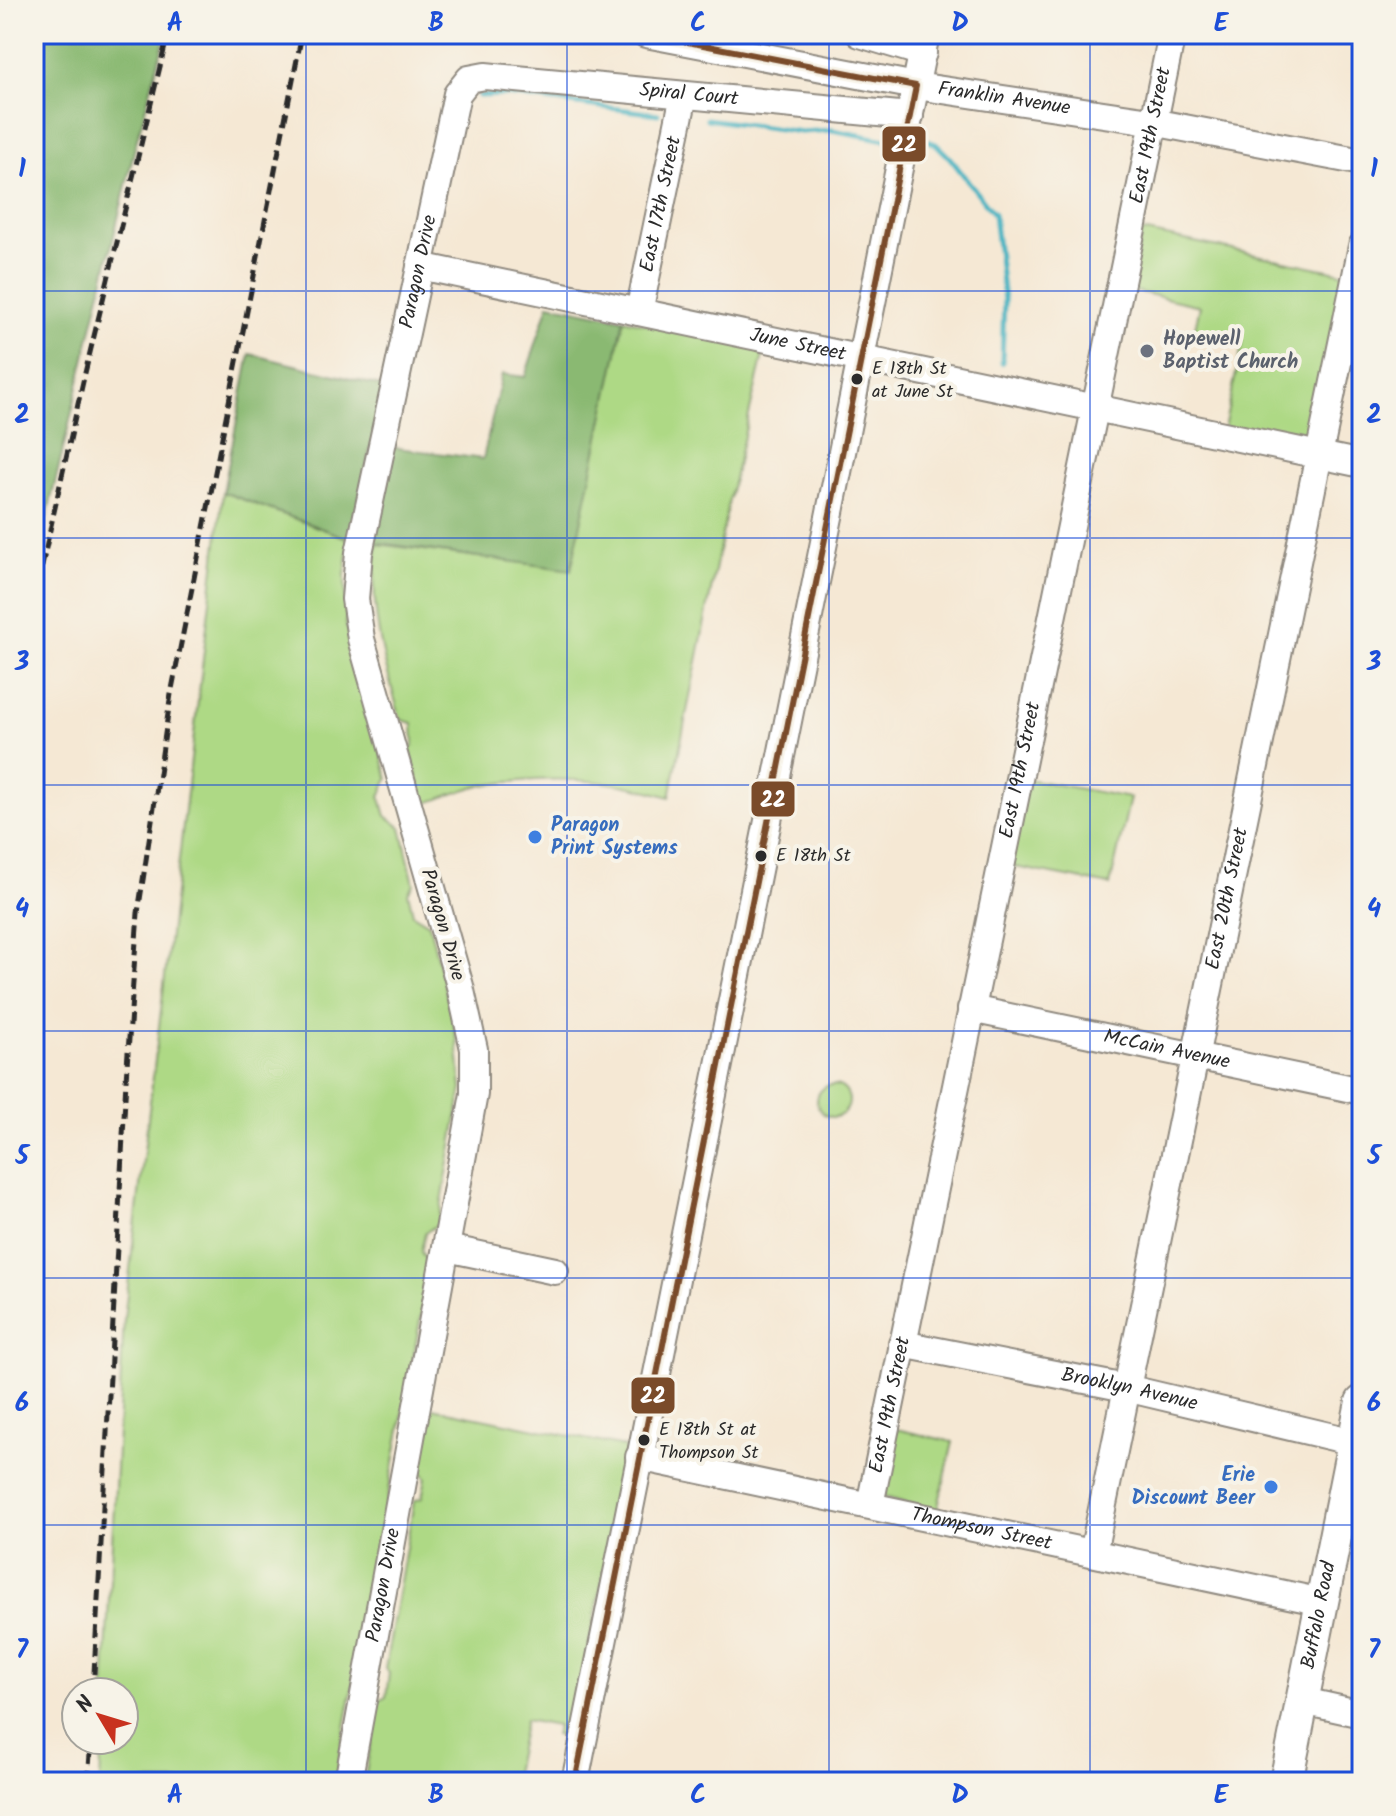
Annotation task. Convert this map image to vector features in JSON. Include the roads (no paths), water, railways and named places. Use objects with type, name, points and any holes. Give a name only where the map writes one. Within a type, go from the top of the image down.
[{"type":"main road","name":"Buffalo Road","points":[[1286,1782],[1362,1402]]},
{"type":"street","name":"Franklin Avenue","points":[[646,34],[916,86],[1156,122],[1362,162]]},
{"type":"street","points":[[575,1782],[925,43],[860,34]]},
{"type":"street","name":"East 19th Street","points":[[870,1505],[1172,34]]},
{"type":"street","name":"Spiral Court","points":[[469,79],[485,76],[910,116]]},
{"type":"street","name":"Paragon Drive","points":[[348,1782],[470,1131],[474,1049],[460,986],[361,639],[355,599],[359,553],[457,94],[469,79]]},
{"type":"street","name":"East 17th Street","points":[[639,312],[684,95]]},
{"type":"street","name":"East 20th Street","points":[[1093,1553],[1362,246]]},
{"type":"street","name":"June Street","points":[[420,266],[1362,464]]},
{"type":"street","name":"McCain Avenue","points":[[971,1009],[1362,1091]]},
{"type":"street","points":[[447,1248],[555,1271]]},
{"type":"street","name":"Brooklyn Avenue","points":[[902,1344],[1126,1388],[1354,1442]]},
{"type":"street","name":"Thompson Street","points":[[639,1457],[1322,1602]]},
{"type":"street","points":[[1303,1701],[1362,1714]]},
{"type":"waterway","points":[[479,96],[505,95],[658,114]]},
{"type":"waterway","points":[[707,119],[801,132],[832,130],[886,140]]},
{"type":"waterway","points":[[928,141],[936,144],[950,158],[994,214],[1004,300],[1002,363]]},
{"type":"railway","points":[[34,602],[84,377],[168,34]]},
{"type":"railway","points":[[94,1676],[138,913],[171,694],[302,34]]},
{"type":"railway","points":[[88,1782],[90,1756]]},
{"type":"place","name":"Hopewell Baptist Church","points":[[1147,351]]},
{"type":"place","name":"E 18th St at June St","points":[[857,379]]},
{"type":"place","name":"Paragon Print Systems","points":[[535,837]]},
{"type":"place","name":"E 18th St","points":[[761,856]]},
{"type":"place","name":"E 18th St at Thompson St","points":[[644,1440]]},
{"type":"place","name":"Erie Discount Beer","points":[[1271,1487]]}]
